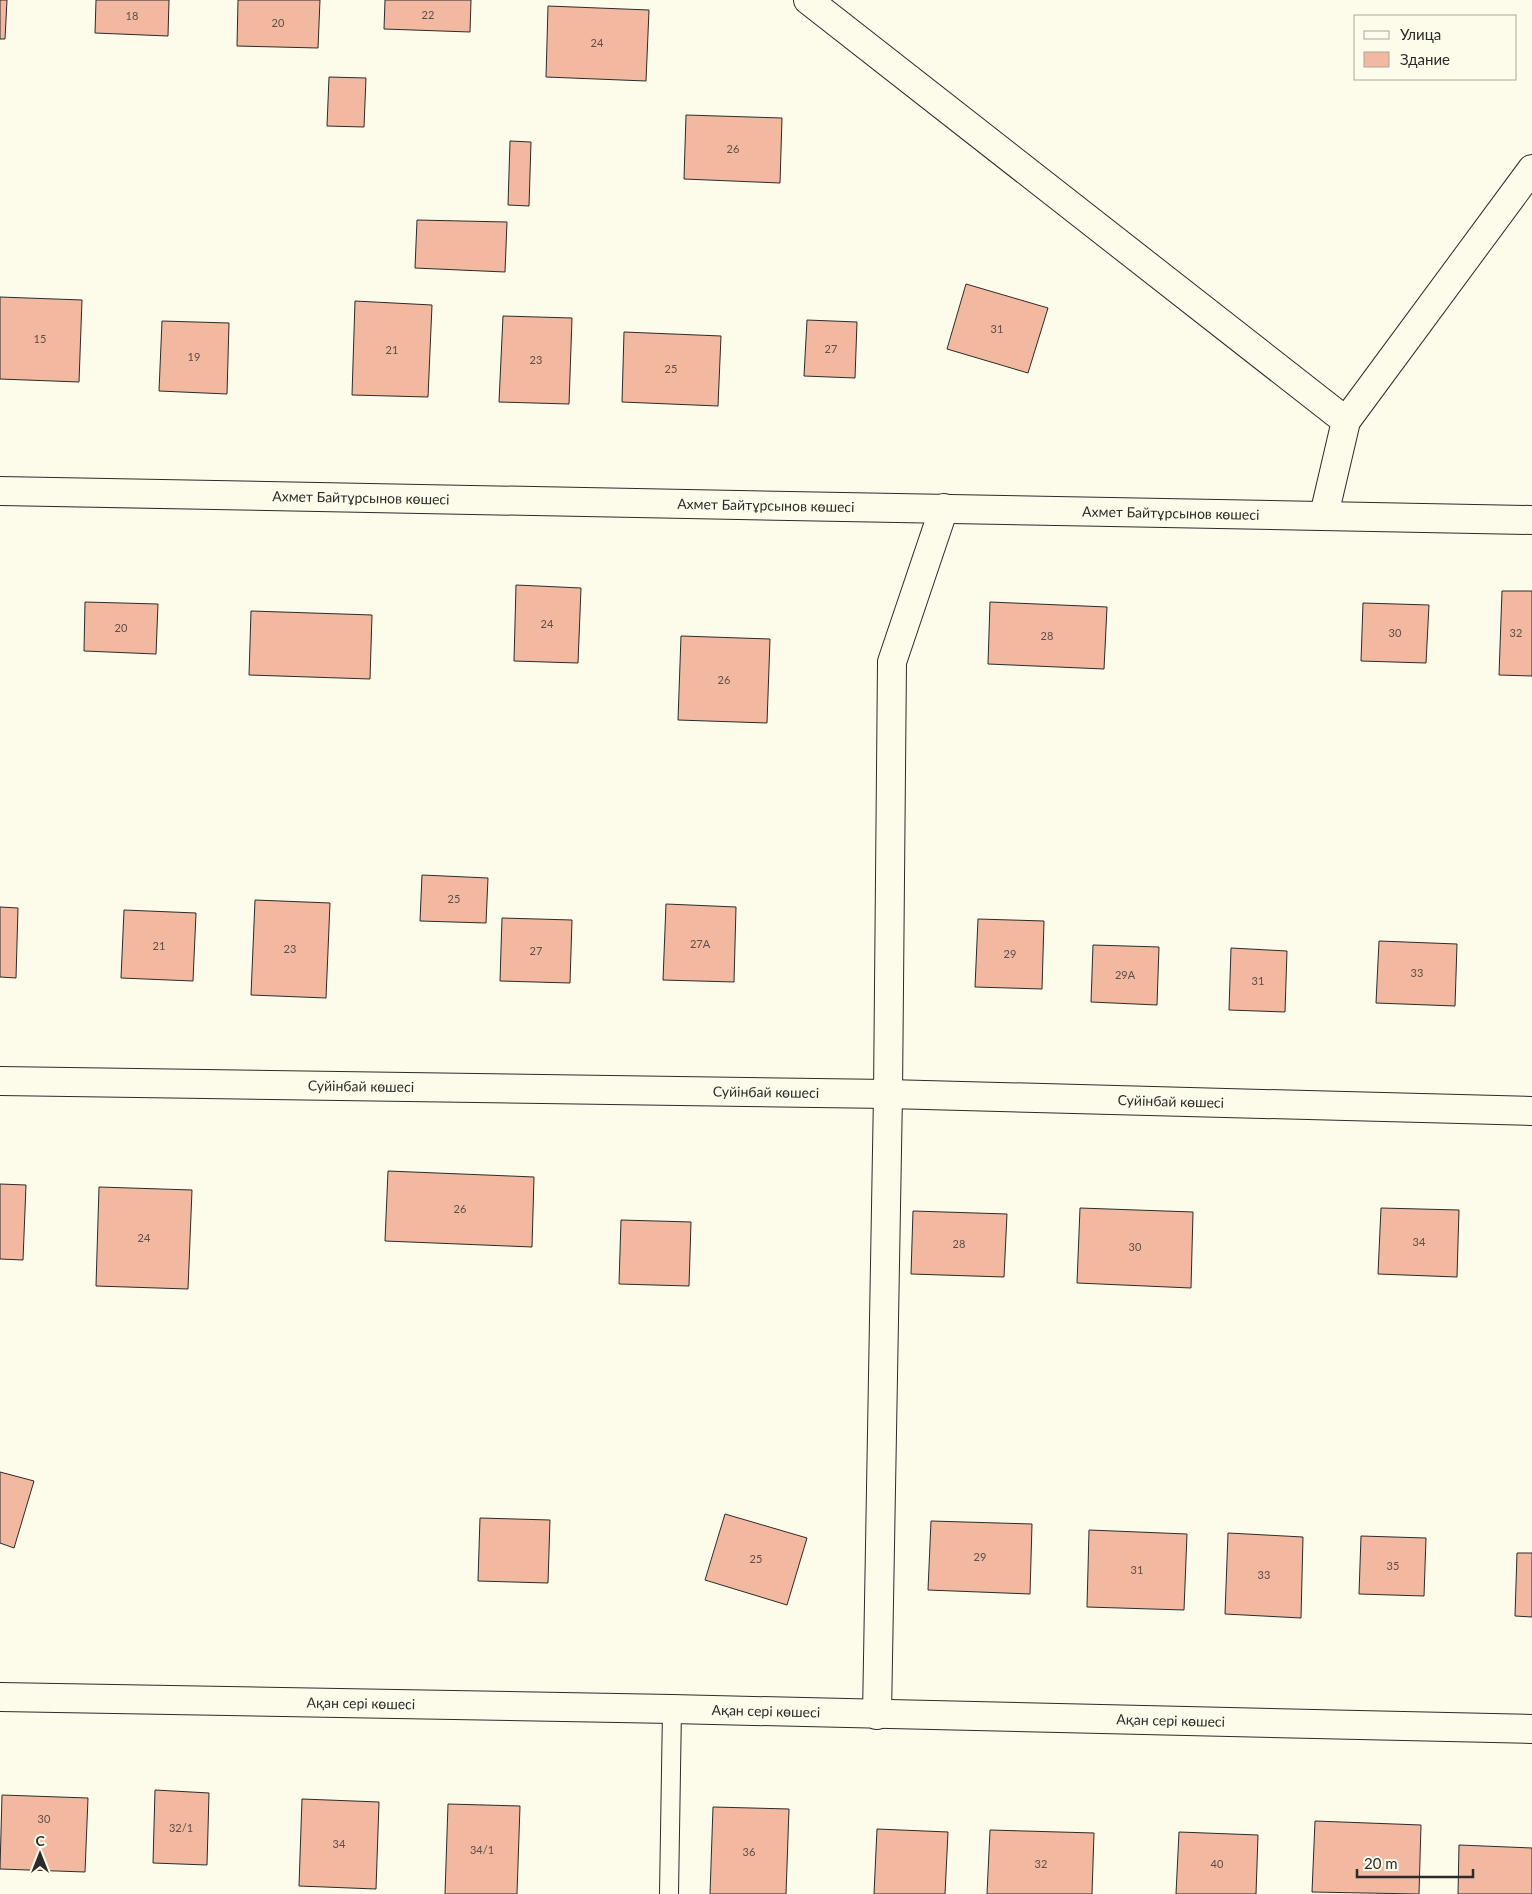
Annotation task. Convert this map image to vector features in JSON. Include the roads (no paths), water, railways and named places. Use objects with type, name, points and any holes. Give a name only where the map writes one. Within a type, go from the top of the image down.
[{"type":"street","points":[[808,0],[1346,421]]},
{"type":"street","points":[[1324,515],[1346,421],[1532,169]]},
{"type":"street","name":"Ахмет Байтұрсынов көшесі","points":[[0,491],[1532,520]]},
{"type":"street","points":[[877,1715],[888,1094],[892,662],[944,508]]},
{"type":"street","name":"Суйінбай көшесі","points":[[0,1081],[888,1094],[1532,1112]]},
{"type":"street","name":"Ақан сері көшесі","points":[[0,1698],[672,1709],[1532,1729]]},
{"type":"lane","points":[[669,1894],[672,1709]]}]
